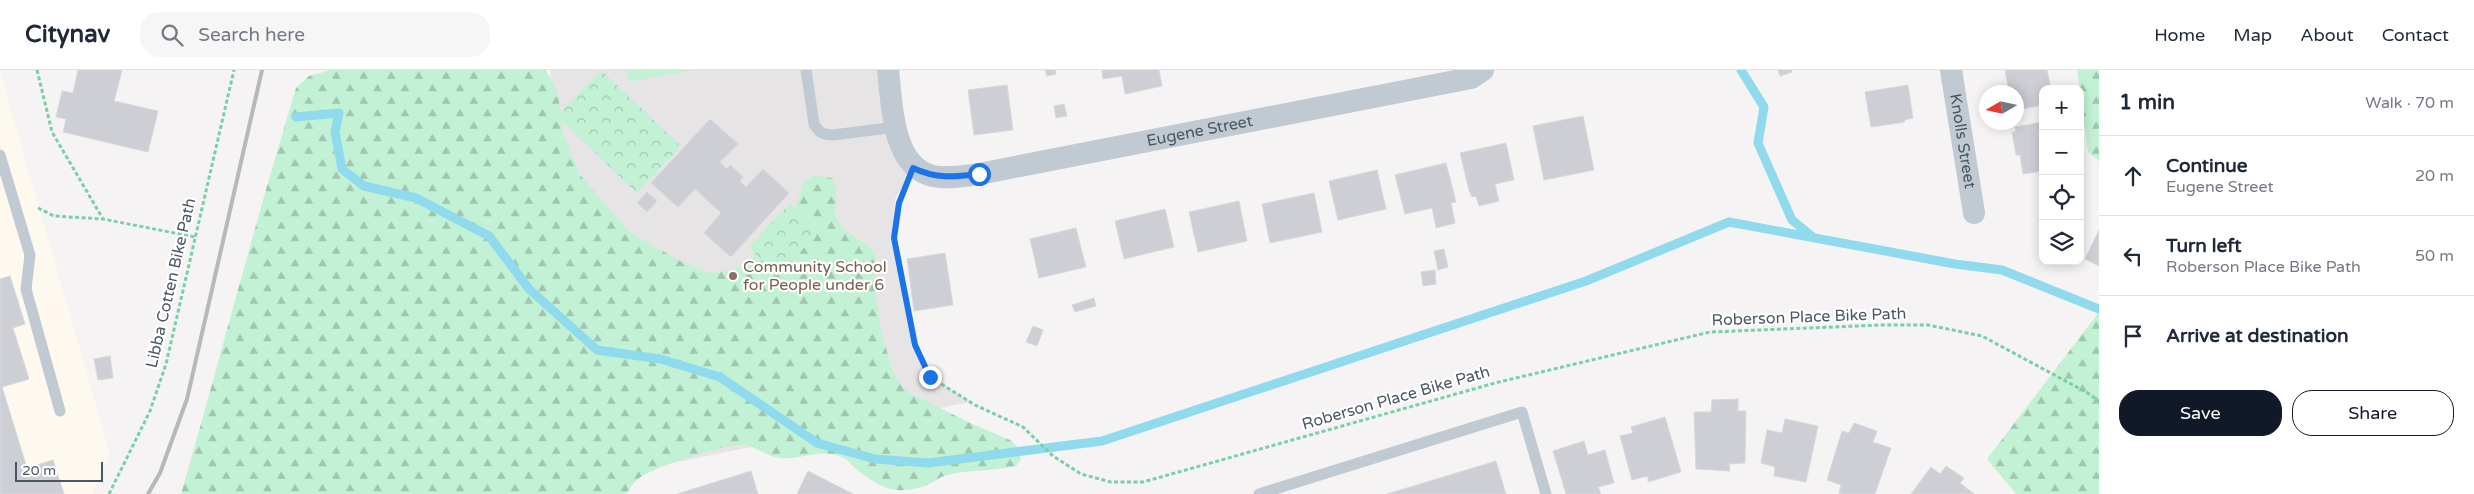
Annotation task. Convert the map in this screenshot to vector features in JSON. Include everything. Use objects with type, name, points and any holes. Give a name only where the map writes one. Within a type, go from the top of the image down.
[{"type":"street","points":[[888,70],[896,127],[907,159],[913,168]]},
{"type":"street","name":"Eugene Street","points":[[913,168],[933,176],[947,178],[979,174],[1471,78],[1484,70]]},
{"type":"street","name":"Knolls Street","points":[[1951,70],[1974,213]]},
{"type":"lane","points":[[806,70],[814,124],[818,132],[826,135],[896,127]]},
{"type":"lane","points":[[0,155],[30,255],[26,289],[60,411]]},
{"type":"lane","points":[[1259,494],[1522,412],[1546,494]]},
{"type":"path","points":[[37,70],[52,132],[104,219]]},
{"type":"path","name":"Libba Cotten Bike Path","points":[[109,494],[150,411],[161,380],[234,70]]},
{"type":"path","name":"Roberson Place Bike Path","points":[[913,168],[899,203],[894,238],[915,345],[930,377],[976,405],[1023,427],[1053,456],[1080,474],[1111,482],[1143,482],[1495,383],[1710,332],[1928,325],[1982,336],[2086,392],[2099,401]]},
{"type":"path","points":[[10,189],[31,205],[54,216],[104,219],[196,237]]},
{"type":"shaded area","name":"Community School for People under 6","points":[[550,70],[888,70],[913,168],[895,199],[894,238],[908,314],[930,377],[970,402],[580,482]]},
{"type":"shaded area","points":[[0,72],[110,454],[92,494],[0,494]]},
{"type":"green space","points":[[331,70],[546,70],[558,94],[563,134],[580,175],[629,232],[682,262],[710,273],[734,270],[747,262],[765,247],[795,209],[804,182],[814,176],[832,178],[836,187],[835,215],[843,229],[870,247],[876,258],[874,286],[882,335],[893,372],[899,382],[906,391],[968,422],[1010,440],[1018,447],[1021,459],[1016,466],[953,474],[924,486],[907,490],[893,490],[878,484],[869,479],[846,459],[836,455],[820,454],[781,458],[770,456],[742,445],[705,452],[658,468],[636,480],[626,494],[181,494],[296,88],[309,76]]},
{"type":"green space","points":[[601,70],[681,146],[637,193],[557,116]]},
{"type":"green space","points":[[627,70],[694,70],[629,82]]},
{"type":"green space","points":[[2077,70],[2099,70],[2099,161],[2088,152],[2084,122],[2084,85],[2079,85]]},
{"type":"green space","points":[[790,203],[816,236],[776,276],[749,247]]},
{"type":"green space","points":[[2099,312],[2099,494],[2016,494],[1987,459]]},
{"type":"building","points":[[78,70],[122,70],[114,101],[158,111],[148,152],[63,132],[66,119],[56,117],[62,91],[73,93]]},
{"type":"building","points":[[1045,70],[1055,70],[1056,74],[1047,76]]},
{"type":"building","points":[[1102,70],[1159,70],[1162,86],[1125,94],[1122,76],[1103,79]]},
{"type":"building","points":[[1778,70],[1791,70],[1792,72],[1780,76]]},
{"type":"building","points":[[2005,70],[2047,70],[2050,85],[2039,85],[2039,106],[2024,109],[2024,85],[2008,85]]},
{"type":"building","points":[[1007,85],[1013,130],[974,135],[968,90]]},
{"type":"building","points":[[1908,85],[1913,118],[1904,120],[1905,122],[1871,127],[1865,92]]},
{"type":"building","points":[[1064,104],[1067,116],[1056,118],[1054,106]]},
{"type":"building","points":[[1583,116],[1594,170],[1544,180],[1533,126]]},
{"type":"building","points":[[710,119],[738,144],[720,162],[727,169],[730,165],[743,177],[740,181],[746,187],[763,169],[789,193],[731,257],[704,233],[721,213],[695,189],[678,207],[651,183]]},
{"type":"building","points":[[2039,123],[2039,172],[2023,174],[2020,155],[2016,155],[2012,132],[2024,130],[2024,125]]},
{"type":"building","points":[[1506,143],[1514,180],[1495,184],[1499,201],[1479,206],[1476,196],[1472,197],[1469,190],[1460,153]]},
{"type":"building","points":[[1446,163],[1456,202],[1451,203],[1455,223],[1436,228],[1432,208],[1405,214],[1395,175]]},
{"type":"building","points":[[1377,170],[1386,209],[1338,220],[1329,181]]},
{"type":"building","points":[[647,192],[657,201],[647,212],[637,203]]},
{"type":"building","points":[[1314,193],[1322,232],[1270,243],[1262,204]]},
{"type":"building","points":[[1239,201],[1247,241],[1198,252],[1189,212]]},
{"type":"building","points":[[1165,209],[1174,247],[1124,259],[1115,221]]},
{"type":"building","points":[[1076,228],[1086,267],[1039,278],[1030,239]]},
{"type":"building","points":[[2099,230],[2099,266],[2085,259]]},
{"type":"building","points":[[1444,249],[1448,267],[1438,270],[1434,251]]},
{"type":"building","points":[[945,253],[953,305],[914,311],[907,259]]},
{"type":"building","points":[[1435,270],[1436,284],[1423,286],[1421,272]]},
{"type":"building","points":[[10,276],[25,324],[13,328],[29,379],[2,387],[27,468],[53,460],[64,494],[0,494],[0,279]]},
{"type":"building","points":[[1094,298],[1096,306],[1075,312],[1072,305]]},
{"type":"building","points":[[1033,326],[1043,330],[1037,346],[1026,342]]},
{"type":"building","points":[[110,356],[113,378],[98,380],[94,359]]},
{"type":"building","points":[[1738,399],[1738,411],[1746,411],[1745,463],[1729,464],[1730,471],[1696,469],[1694,412],[1711,412],[1712,400]]},
{"type":"building","points":[[1665,417],[1681,472],[1648,482],[1648,476],[1632,480],[1620,436],[1633,433],[1631,427]]},
{"type":"building","points":[[1785,419],[1818,426],[1806,482],[1774,476],[1775,467],[1761,463],[1767,430],[1782,433]]},
{"type":"building","points":[[1854,423],[1877,431],[1873,442],[1891,448],[1875,494],[1839,493],[1841,485],[1827,480],[1842,431],[1849,433]]},
{"type":"building","points":[[1584,441],[1588,455],[1605,450],[1614,483],[1598,487],[1601,494],[1566,494],[1553,451]]},
{"type":"building","points":[[1496,461],[1506,494],[1387,494]]},
{"type":"building","points":[[1946,466],[1964,478],[1960,483],[1974,494],[1911,494],[1931,467],[1940,474]]},
{"type":"building","points":[[751,471],[758,494],[677,494]]},
{"type":"building","points":[[808,471],[853,494],[797,494]]},
{"type":"waterway","points":[[1741,70],[1764,107],[1758,143],[1792,220],[1814,238]]},
{"type":"waterway","points":[[296,117],[339,113],[335,132],[342,169],[364,186],[416,198],[489,236],[529,289],[597,350],[660,359],[720,377],[817,443],[875,459],[928,463],[1102,441],[1586,281],[1729,222],[1955,264],[2002,270],[2099,309]]},
{"type":"railway","points":[[148,494],[160,473],[187,399],[262,70]]},
{"type":"place","name":"Community School for People under 6","points":[[733,276]]},
{"type":"route","points":[[930,377],[915,345],[894,238],[899,203],[913,168],[924,174],[947,178],[979,174]]}]
